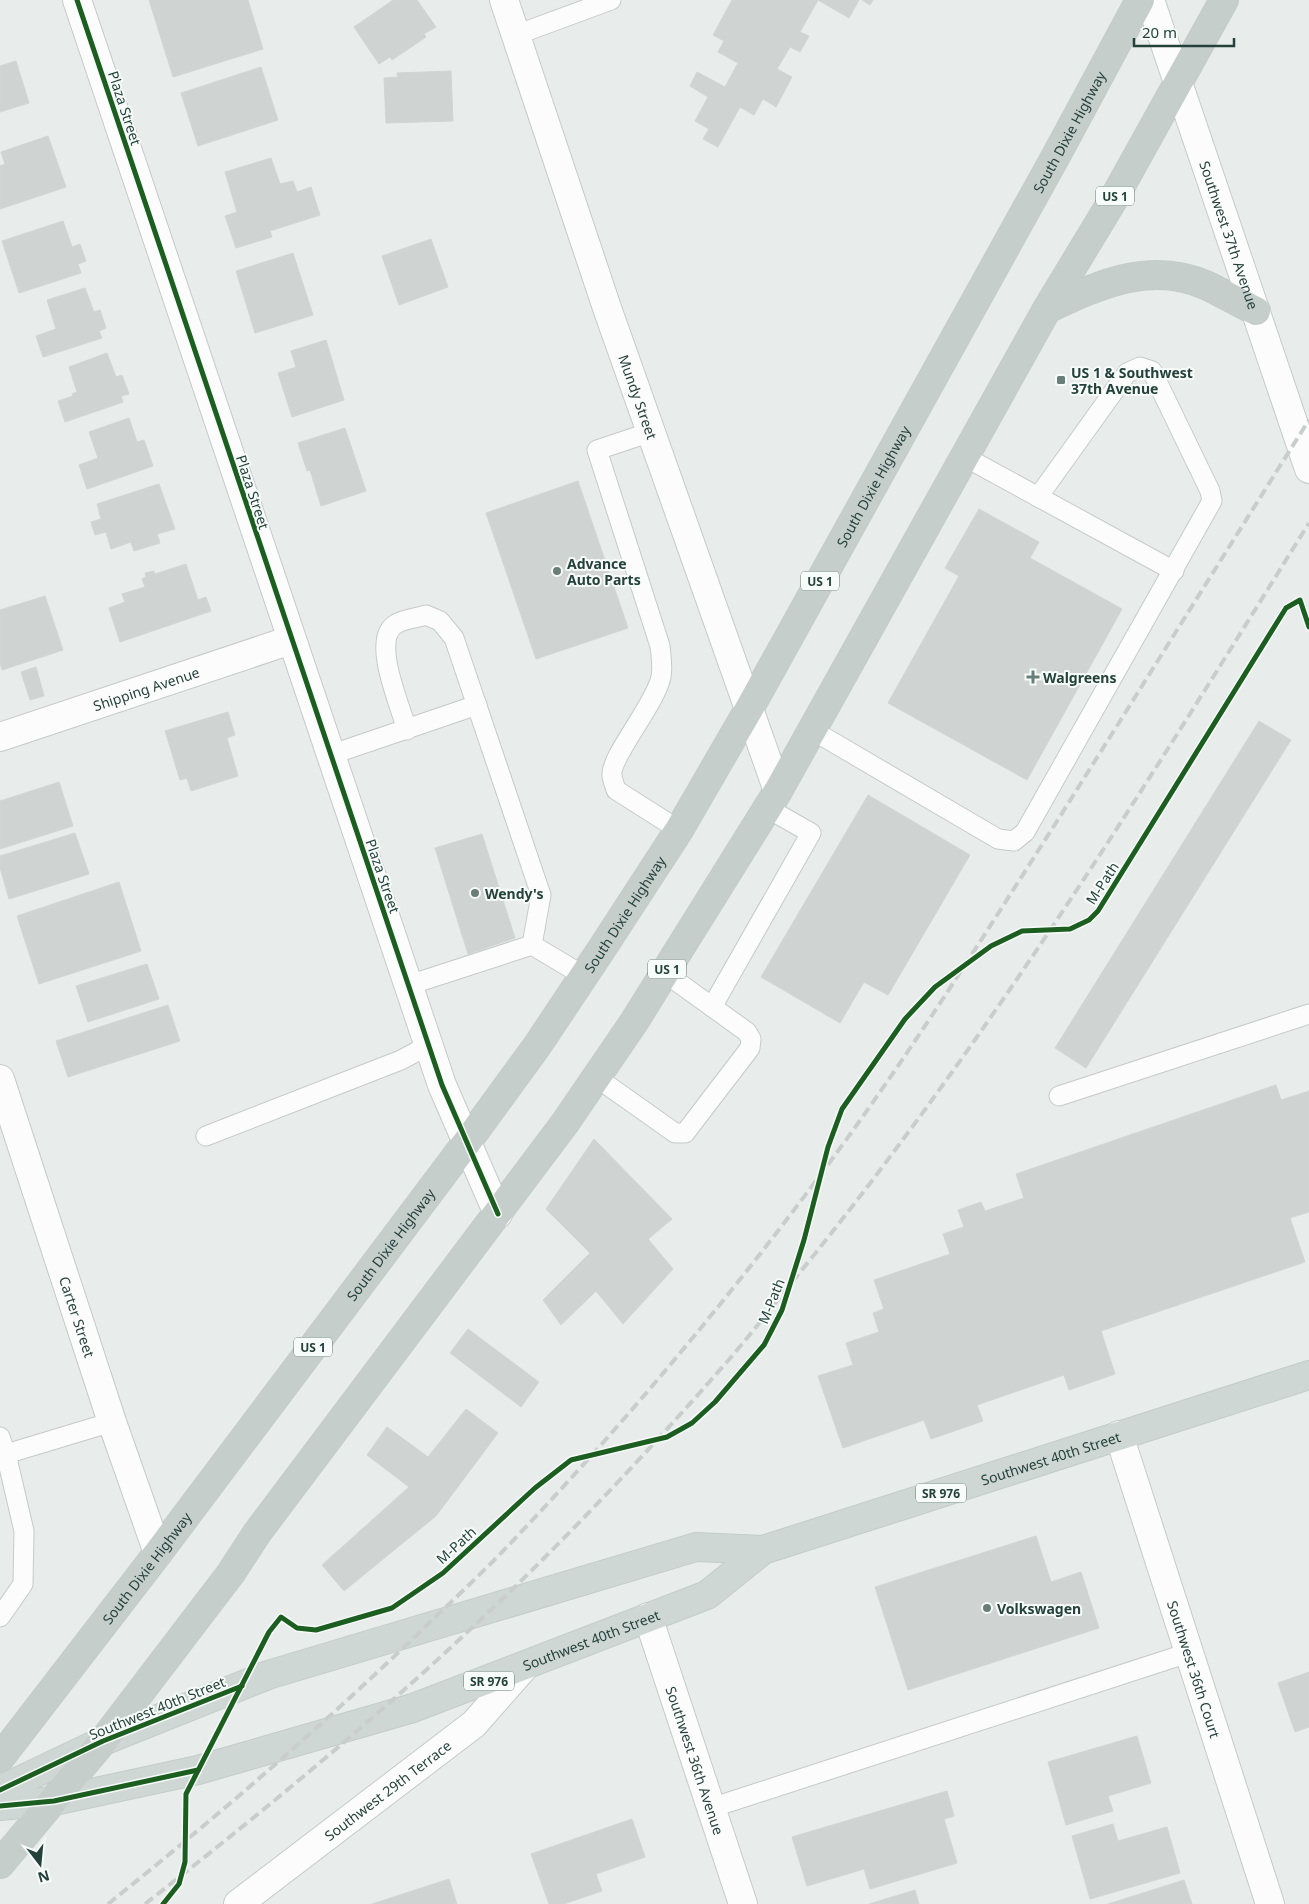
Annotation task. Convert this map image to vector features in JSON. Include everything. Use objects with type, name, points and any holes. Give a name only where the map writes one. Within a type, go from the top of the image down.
[{"type":"highway","name":"South Dixie Highway","points":[[0,1758],[158,1553],[467,1142],[537,1046],[679,830],[749,708],[1057,154],[1140,0]]},
{"type":"highway","name":"US 1","points":[[0,1864],[103,1741],[231,1573],[263,1526],[498,1214],[596,1077],[773,800],[1047,309],[1113,200],[1177,80],[1224,0]]},
{"type":"highway","points":[[1047,309],[1101,284],[1133,276],[1172,276],[1206,286],[1256,311]]},
{"type":"main road","name":"Southwest 40th Street","points":[[0,1806],[54,1801],[238,1760],[413,1708],[707,1595],[763,1550],[1309,1375]]},
{"type":"main road","name":"Southwest 40th Street","points":[[0,1790],[103,1741],[268,1675],[696,1546],[763,1550]]},
{"type":"street","name":"Plaza Street","points":[[77,0],[442,1085],[498,1214]]},
{"type":"street","name":"Mundy Street","points":[[504,0],[651,432],[749,708],[773,800]]},
{"type":"street","name":"Southwest 37th Avenue","points":[[1150,0],[1309,469]]},
{"type":"street","name":"Shipping Avenue","points":[[0,737],[291,640]]},
{"type":"street","name":"Carter Street","points":[[0,1079],[112,1422],[158,1553]]},
{"type":"street","name":"Southwest 36th Court","points":[[1120,1435],[1188,1653],[1270,1904]]},
{"type":"street","name":"Southwest 36th Avenue","points":[[648,1617],[743,1904]]},
{"type":"street","name":"Southwest 29th Terrace","points":[[238,1904],[474,1724],[525,1666]]},
{"type":"lane","points":[[516,35],[609,1]]},
{"type":"lane","points":[[812,730],[998,839],[1014,841],[1025,832],[1212,501],[1210,491],[1152,371],[1140,367],[1127,373],[1038,497]]},
{"type":"lane","points":[[651,432],[597,450],[660,646],[662,661],[662,676],[657,691],[616,760],[612,773],[616,790],[679,830]]},
{"type":"lane","points":[[964,457],[1174,571]]},
{"type":"lane","points":[[407,730],[384,652],[386,635],[396,624],[426,615],[440,621],[454,638],[541,895],[532,944]]},
{"type":"lane","points":[[330,755],[477,705]]},
{"type":"lane","points":[[712,1007],[811,833],[773,800]]},
{"type":"lane","points":[[409,984],[532,944]]},
{"type":"lane","points":[[532,944],[584,976]]},
{"type":"lane","points":[[596,1077],[675,1133],[685,1133],[750,1048],[751,1039],[747,1032],[664,973]]},
{"type":"lane","points":[[1059,1096],[1309,1014]]},
{"type":"lane","points":[[206,1136],[401,1060],[429,1045]]},
{"type":"lane","points":[[0,1617],[23,1584],[24,1531],[3,1446],[112,1422]]},
{"type":"lane","points":[[711,1808],[1188,1653]]},
{"type":"building","points":[[149,0],[248,0],[263,49],[173,77]]},
{"type":"building","points":[[393,0],[417,0],[436,27],[424,34],[426,37],[392,60],[390,57],[379,64],[354,27]]},
{"type":"building","points":[[732,0],[818,0],[800,32],[809,36],[800,52],[790,47],[777,69],[792,77],[776,107],[763,99],[754,115],[740,107],[718,147],[703,139],[709,129],[695,121],[708,97],[690,86],[697,72],[725,87],[738,63],[718,52],[724,41],[713,35]]},
{"type":"building","points":[[818,0],[859,0],[849,18]]},
{"type":"building","points":[[862,0],[873,0],[870,5]]},
{"type":"building","points":[[16,61],[29,103],[0,112],[0,66]]},
{"type":"building","points":[[261,67],[278,120],[198,146],[181,93]]},
{"type":"building","points":[[451,71],[453,121],[386,123],[384,78],[398,77],[397,73]]},
{"type":"building","points":[[48,136],[66,187],[0,209],[0,166],[5,164],[1,152]]},
{"type":"building","points":[[271,158],[280,184],[293,181],[297,192],[311,187],[320,215],[270,231],[272,237],[236,248],[225,216],[237,212],[225,172]]},
{"type":"building","points":[[63,221],[72,247],[80,244],[86,261],[78,264],[81,273],[19,293],[2,241]]},
{"type":"building","points":[[431,239],[448,287],[399,305],[382,256]]},
{"type":"building","points":[[293,253],[313,315],[255,333],[236,271]]},
{"type":"building","points":[[85,288],[94,312],[100,310],[106,328],[99,331],[102,338],[43,357],[36,336],[56,329],[47,300]]},
{"type":"building","points":[[326,340],[344,400],[292,417],[278,373],[296,367],[291,351]]},
{"type":"building","points":[[107,353],[116,377],[122,375],[129,394],[121,396],[123,402],[65,422],[58,401],[73,396],[72,394],[77,392],[69,367]]},
{"type":"building","points":[[129,418],[137,442],[144,440],[153,466],[87,489],[79,465],[98,458],[89,432]]},
{"type":"building","points":[[345,428],[366,491],[321,506],[310,470],[307,471],[298,443]]},
{"type":"building","name":"Advance Auto Parts","points":[[578,481],[628,628],[536,659],[486,513]]},
{"type":"building","points":[[159,484],[175,529],[157,534],[160,543],[134,551],[131,542],[111,549],[106,532],[95,535],[91,522],[101,519],[97,504]]},
{"type":"building","name":"Walgreens","points":[[979,509],[1039,542],[1030,558],[1122,609],[1027,780],[888,703],[959,576],[945,568]]},
{"type":"building","points":[[186,564],[198,600],[206,597],[211,611],[120,642],[109,608],[125,602],[122,594],[145,587],[142,579],[146,577],[145,573],[154,571],[155,574]]},
{"type":"building","points":[[45,596],[63,650],[2,670],[0,662],[0,610]]},
{"type":"building","points":[[36,667],[44,696],[30,700],[21,672]]},
{"type":"building","points":[[228,712],[235,735],[227,738],[238,776],[191,791],[187,778],[180,780],[165,731]]},
{"type":"building","points":[[1259,721],[1291,740],[1086,1068],[1055,1048]]},
{"type":"building","points":[[59,782],[73,826],[0,849],[0,801]]},
{"type":"building","points":[[868,795],[970,855],[888,995],[864,982],[840,1023],[761,977]]},
{"type":"building","points":[[75,833],[89,874],[9,899],[0,868],[0,856]]},
{"type":"building","name":"Wendy's","points":[[482,834],[515,938],[468,954],[435,848]]},
{"type":"building","points":[[119,882],[141,951],[39,984],[17,916]]},
{"type":"building","points":[[147,964],[159,999],[88,1022],[76,986]]},
{"type":"building","points":[[168,1005],[180,1041],[68,1077],[56,1041]]},
{"type":"building","points":[[1276,1085],[1281,1100],[1309,1091],[1309,1212],[1290,1218],[1305,1262],[1101,1331],[1115,1374],[1069,1390],[1064,1375],[977,1405],[983,1421],[931,1439],[924,1420],[843,1448],[818,1376],[853,1365],[846,1343],[879,1332],[873,1313],[884,1309],[874,1280],[950,1254],[943,1234],[964,1227],[958,1210],[981,1202],[985,1211],[1024,1198],[1016,1174]]},
{"type":"building","points":[[594,1139],[672,1219],[648,1239],[673,1269],[623,1324],[596,1291],[561,1325],[543,1300],[590,1253],[546,1209]]},
{"type":"building","points":[[468,1329],[539,1382],[521,1407],[450,1353]]},
{"type":"building","points":[[466,1409],[498,1433],[436,1516],[344,1591],[322,1565],[409,1487],[367,1455],[387,1427],[428,1457]]},
{"type":"building","name":"Volkswagen","points":[[1036,1536],[1051,1582],[1081,1572],[1099,1628],[908,1690],[875,1587]]},
{"type":"building","points":[[1309,1672],[1309,1727],[1295,1732],[1278,1683]]},
{"type":"building","points":[[1137,1736],[1151,1783],[1108,1796],[1113,1811],[1066,1825],[1048,1762]]},
{"type":"building","points":[[947,1791],[954,1816],[944,1819],[957,1863],[870,1889],[864,1869],[807,1886],[792,1837]]},
{"type":"building","points":[[632,1819],[645,1857],[596,1874],[602,1891],[564,1904],[549,1904],[531,1854]]},
{"type":"building","points":[[1113,1824],[1118,1841],[1167,1827],[1180,1873],[1090,1899],[1072,1836]]},
{"type":"building","points":[[449,1879],[457,1904],[372,1904]]},
{"type":"building","points":[[1184,1880],[1192,1904],[1108,1904]]},
{"type":"building","points":[[915,1890],[919,1904],[869,1904]]},
{"type":"railway","points":[[108,1904],[190,1837],[311,1733],[476,1579],[628,1414],[746,1272],[852,1132],[911,1047],[1052,829],[1309,420]]},
{"type":"railway","points":[[145,1904],[292,1786],[435,1662],[526,1576],[603,1498],[736,1352],[871,1182],[1003,999],[1067,905],[1309,523]]},
{"type":"cycle path","points":[[77,0],[442,1085],[498,1214]]},
{"type":"cycle path","name":"M-Path","points":[[163,1904],[179,1884],[185,1862],[186,1794],[269,1632],[281,1617],[297,1628],[316,1630],[392,1608],[443,1573],[535,1488],[571,1460],[667,1437],[692,1423],[715,1402],[764,1345],[782,1310],[804,1240],[828,1147],[842,1109],[905,1019],[935,987],[991,946],[1022,931],[1070,929],[1089,920],[1098,911],[1286,608],[1300,600],[1309,627]]},
{"type":"cycle path","points":[[0,1790],[103,1741],[242,1686]]},
{"type":"cycle path","points":[[0,1806],[54,1801],[198,1770]]},
{"type":"place","name":"US 1 & Southwest 37th Avenue","points":[[1061,380]]},
{"type":"place","name":"Advance Auto Parts","points":[[557,571]]},
{"type":"place","name":"Walgreens","points":[[1033,677]]},
{"type":"place","name":"Wendy's","points":[[475,893]]},
{"type":"place","name":"Volkswagen","points":[[987,1608]]}]
